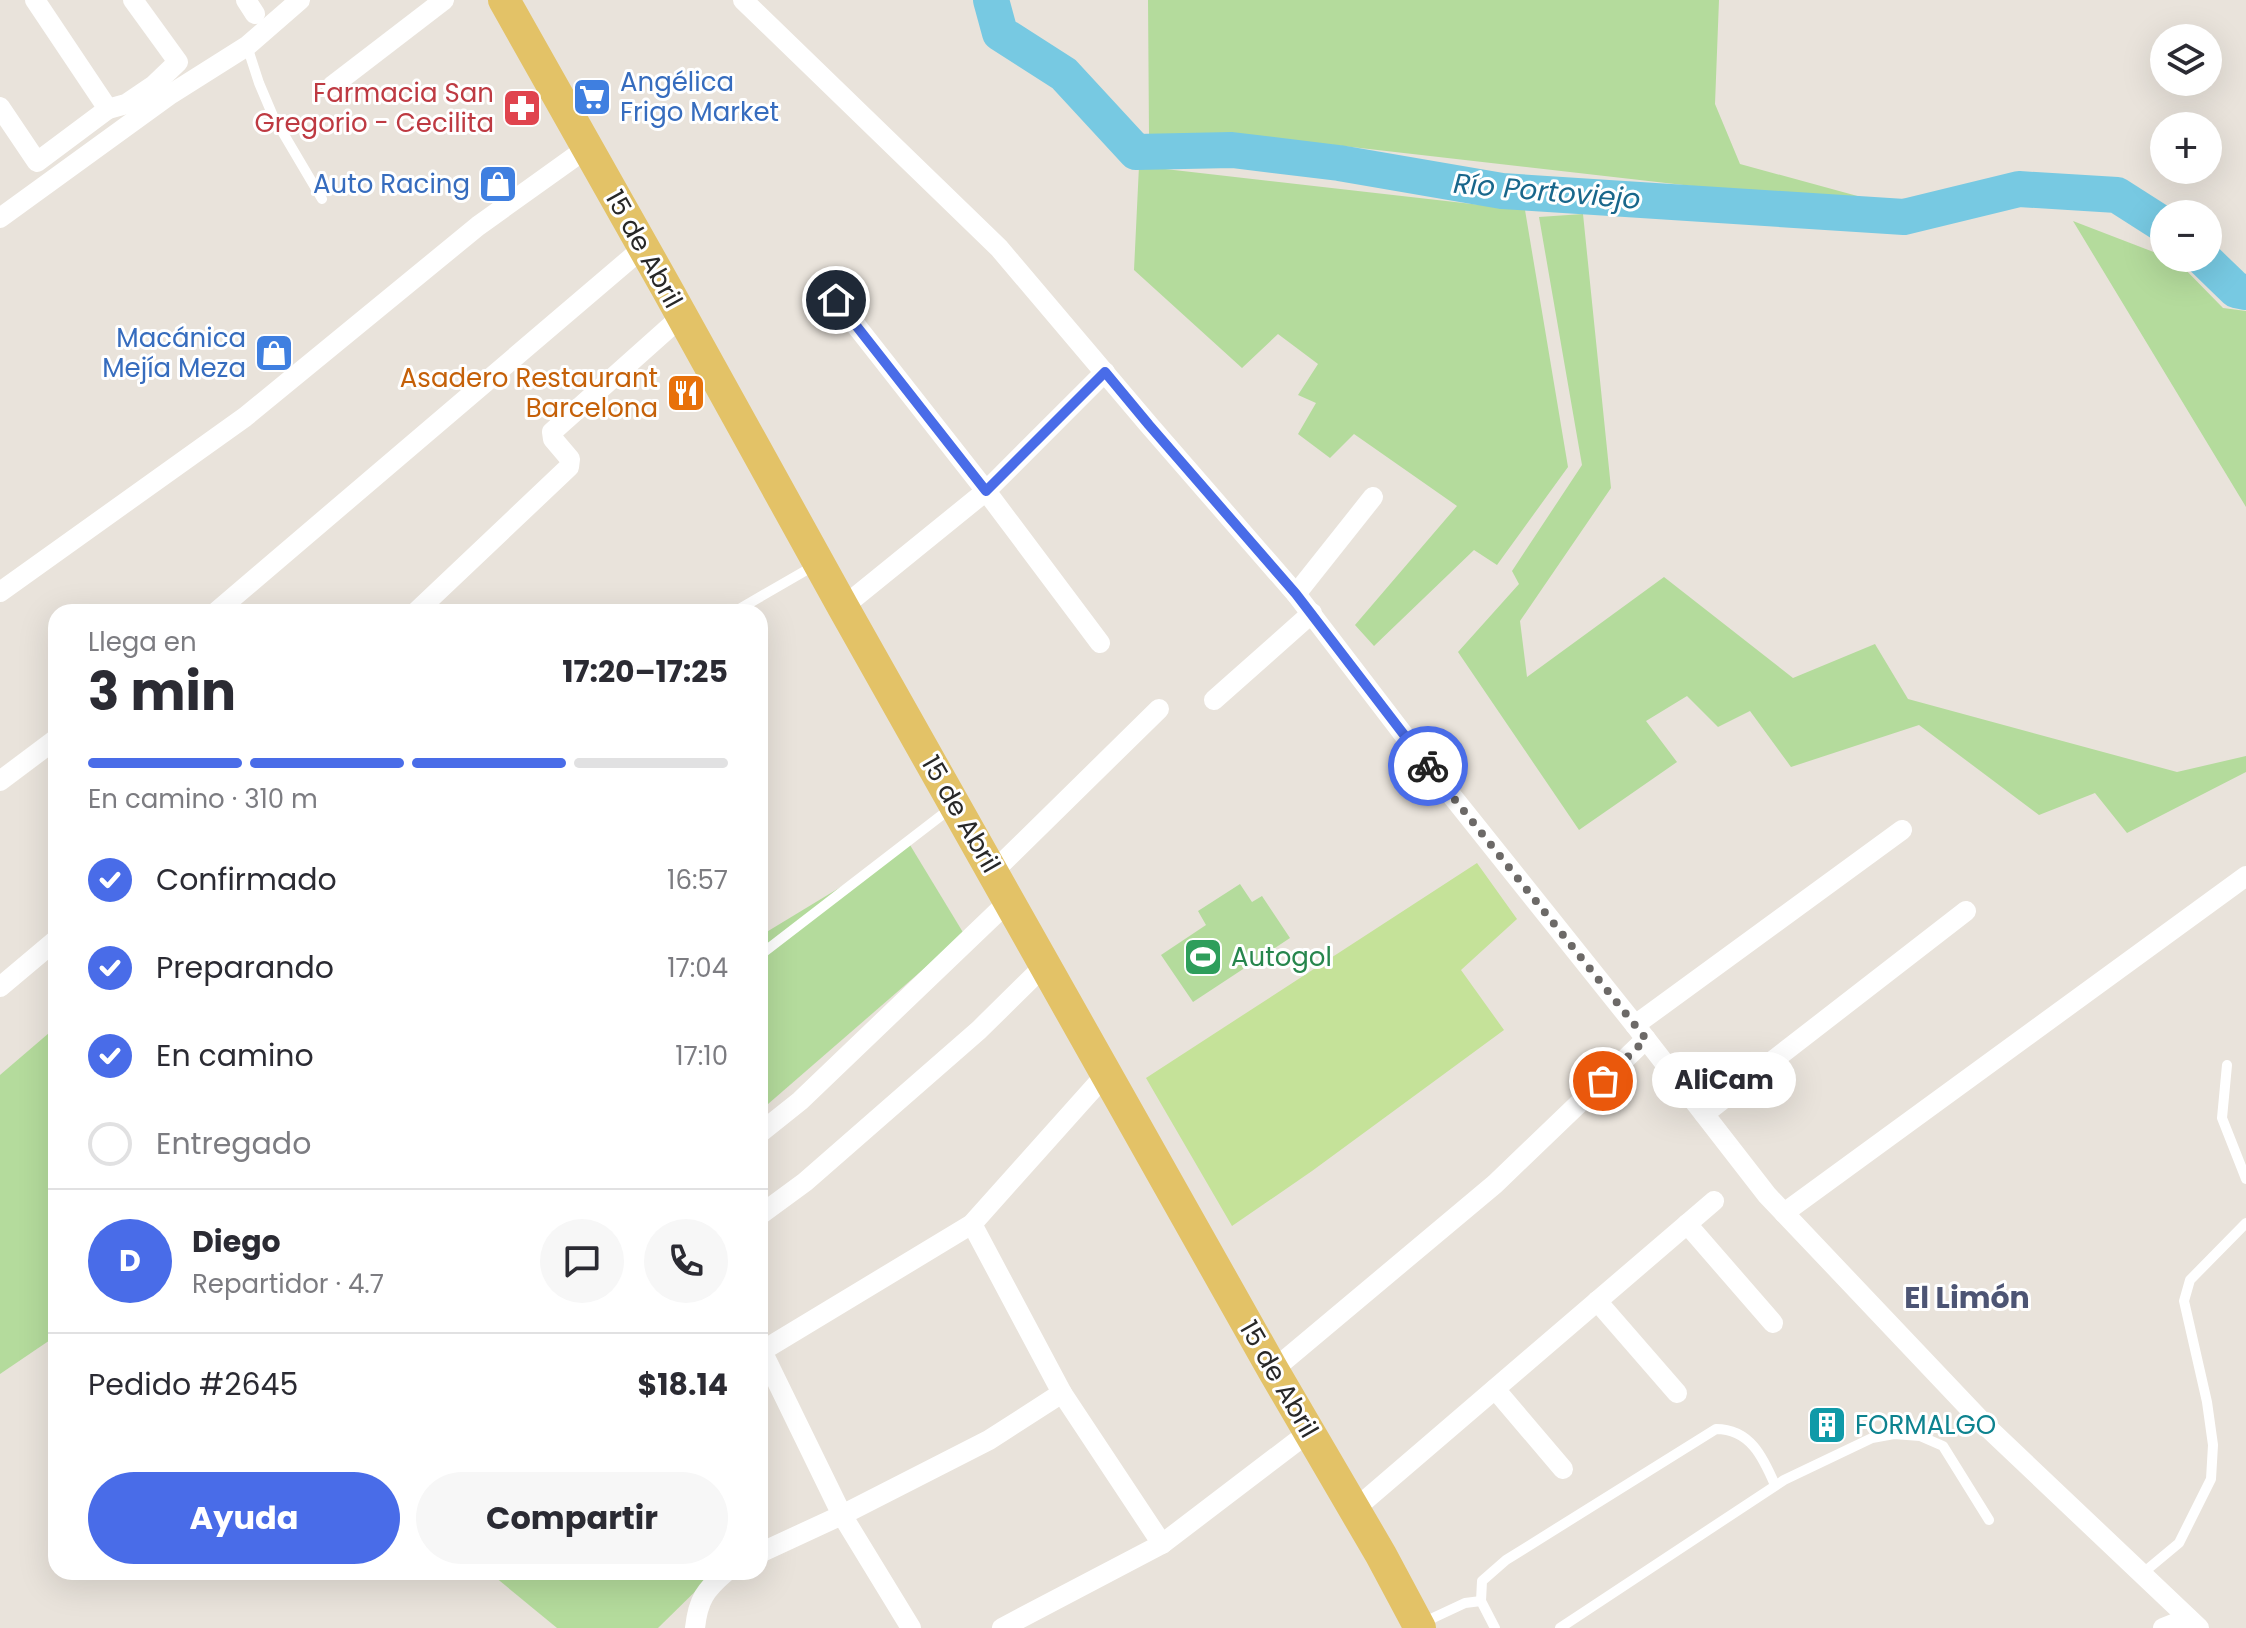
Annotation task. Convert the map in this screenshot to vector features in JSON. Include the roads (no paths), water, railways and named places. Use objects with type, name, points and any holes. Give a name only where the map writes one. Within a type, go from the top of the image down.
[{"type":"main road","name":"15 de Abril","points":[[504,0],[818,563],[1420,1626]]},
{"type":"street","points":[[35,0],[108,109]]},
{"type":"street","points":[[0,107],[37,162],[108,109],[126,104],[154,85],[178,62],[133,0]]},
{"type":"street","points":[[0,218],[171,94],[247,46],[300,0]]},
{"type":"street","points":[[332,86],[444,0]]},
{"type":"street","points":[[743,0],[999,248],[1296,594],[1767,1195],[1987,1427],[2194,1623]]},
{"type":"street","points":[[0,592],[245,417],[478,226],[587,148]]},
{"type":"street","points":[[225,604],[644,247]]},
{"type":"street","points":[[836,300],[1100,643]]},
{"type":"street","points":[[424,604],[569,467],[570,459],[553,439],[552,432],[682,316]]},
{"type":"street","points":[[843,607],[986,491],[1105,372]]},
{"type":"street","points":[[1296,594],[1373,497]]},
{"type":"street","points":[[1214,700],[1312,613]]},
{"type":"street","points":[[994,871],[1159,709]]},
{"type":"street","points":[[0,781],[48,745]]},
{"type":"street","points":[[1273,1370],[1495,1184],[1640,1032],[1902,830]]},
{"type":"street","points":[[1784,1213],[2246,876]]},
{"type":"street","points":[[768,1127],[800,1101],[1010,900]]},
{"type":"street","points":[[1704,1114],[1966,911]]},
{"type":"street","points":[[0,987],[48,947]]},
{"type":"street","points":[[768,1209],[805,1182],[979,1030],[1046,964]]},
{"type":"street","points":[[768,1347],[972,1224],[1107,1073]]},
{"type":"street","points":[[1355,1509],[1714,1201]]},
{"type":"street","points":[[972,1224],[1062,1393],[1162,1544]]},
{"type":"street","points":[[1687,1224],[1773,1323]]},
{"type":"street","points":[[1597,1301],[1677,1393]]},
{"type":"street","points":[[768,1363],[842,1515],[911,1628]]},
{"type":"street","points":[[1495,1389],[1563,1469]]},
{"type":"street","points":[[768,1549],[989,1440],[1062,1393]]},
{"type":"street","points":[[1002,1628],[1162,1544],[1309,1432]]},
{"type":"street","points":[[695,1628],[707,1587],[716,1580]]},
{"type":"street","points":[[2165,1628],[2194,1623]]},
{"type":"lane","points":[[247,46],[273,116],[322,199]]},
{"type":"lane","points":[[748,604],[818,563]]},
{"type":"lane","points":[[768,949],[955,804]]},
{"type":"lane","points":[[2227,1065],[2222,1118],[2246,1179]]},
{"type":"lane","points":[[2143,1573],[2179,1543],[2211,1479],[2213,1445],[2207,1402],[2184,1301],[2190,1280],[2246,1223]]},
{"type":"lane","points":[[1495,1628],[1481,1601],[1482,1581],[1506,1560],[1716,1429],[1729,1429],[1741,1434],[1764,1460],[1775,1485]]},
{"type":"lane","points":[[1560,1628],[1775,1485],[1872,1438],[1894,1434],[1920,1436],[1943,1446],[1989,1520]]},
{"type":"lane","points":[[1420,1626],[1465,1603],[1481,1601]]},
{"type":"waterway","name":"Río Portoviejo","points":[[991,0],[1000,33],[1064,74],[1136,152],[1232,150],[1339,163],[1502,191],[1904,217],[2019,189],[2117,195],[2150,216]]},
{"type":"waterway","name":"Río Portoviejo","points":[[2217,272],[2236,290],[2246,292]]},
{"type":"place","name":"Angélica Frigo Market","points":[[592,97]]},
{"type":"place","name":"Farmacia San Gregorio - Cecilita","points":[[522,108]]},
{"type":"place","name":"Auto Racing","points":[[498,184]]},
{"type":"place","name":"Macánica Mejía Meza","points":[[274,353]]},
{"type":"place","name":"Asadero Restaurant Barcelona","points":[[686,393]]},
{"type":"place","name":"Autogol","points":[[1203,957]]},
{"type":"place","name":"AliCam","points":[[1603,1081]]},
{"type":"place","name":"FORMALGO","points":[[1827,1425]]},
{"type":"district","name":"El Limón","points":[[1967,1298]]}]
